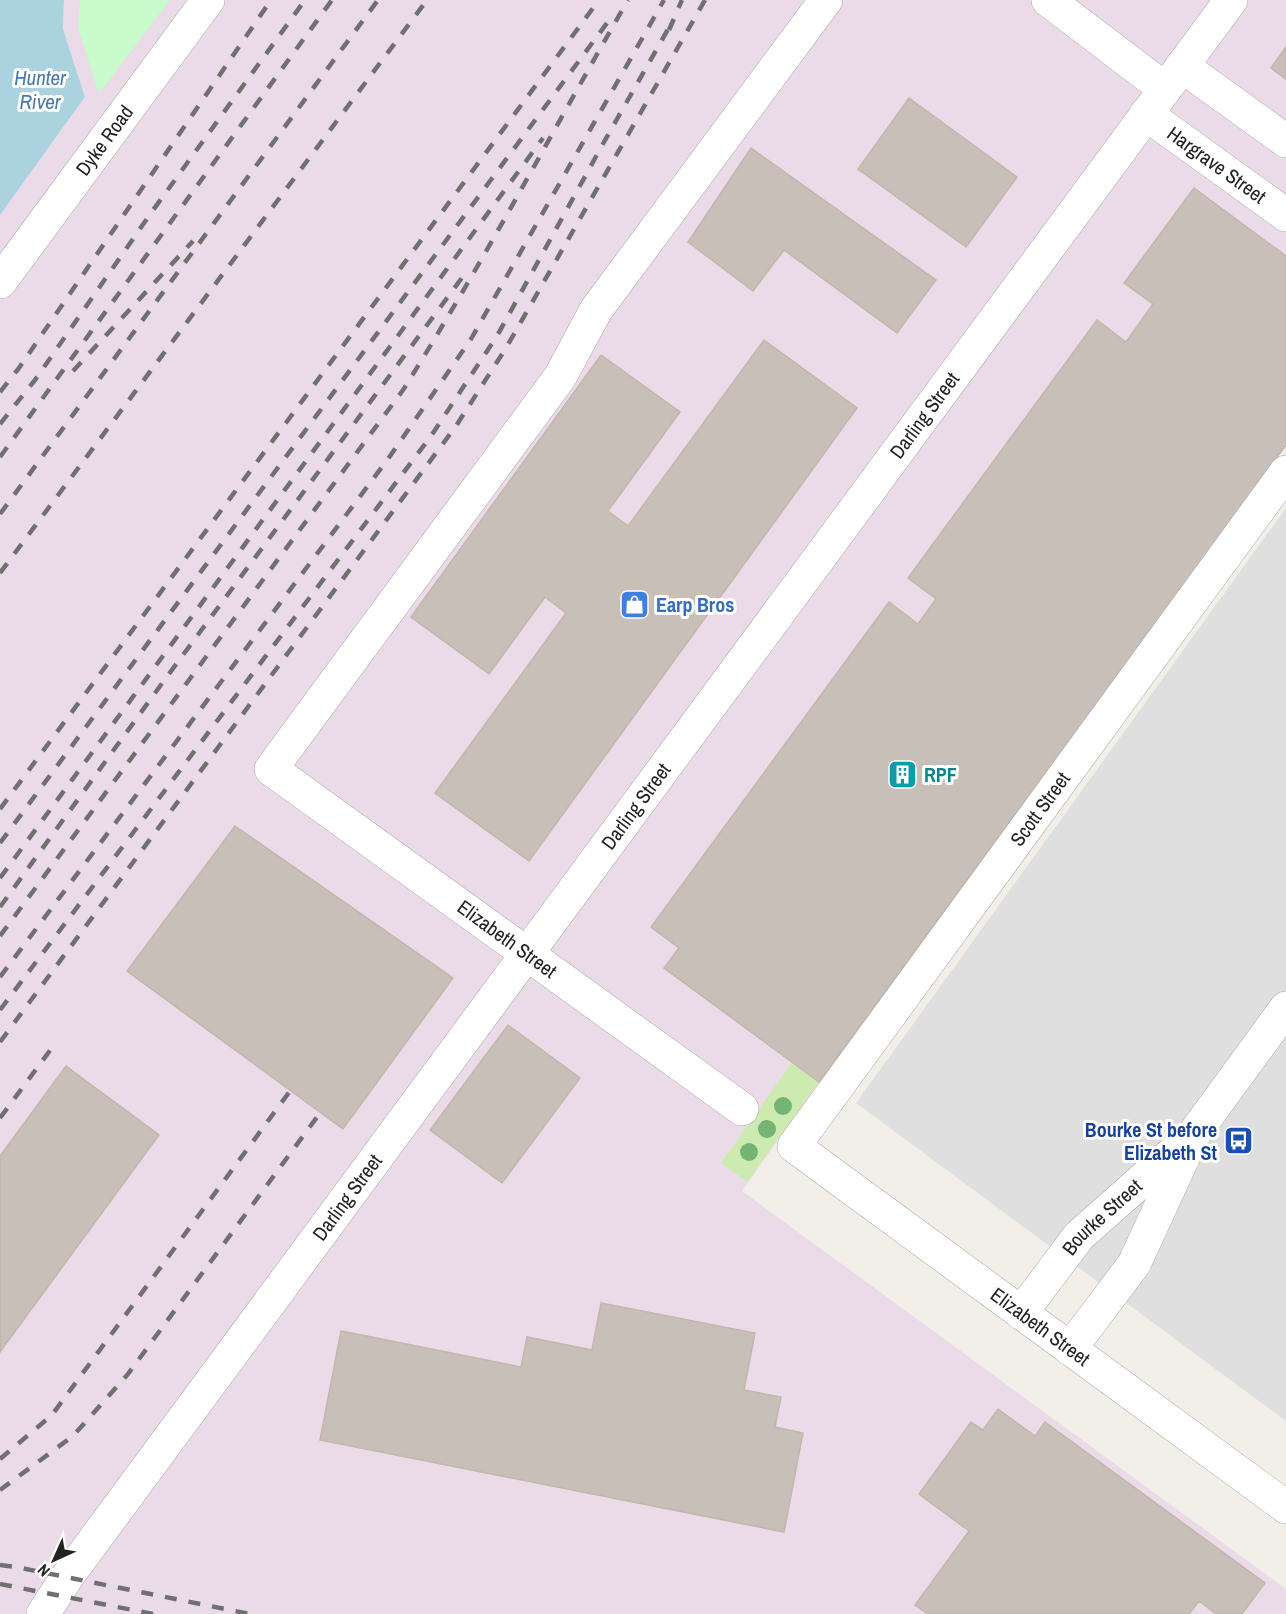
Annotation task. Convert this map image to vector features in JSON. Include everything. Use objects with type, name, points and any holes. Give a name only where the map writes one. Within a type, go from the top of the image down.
[{"type":"street","name":"Dyke Road","points":[[0,282],[208,0]]},
{"type":"street","name":"Elizabeth Street","points":[[742,1109],[271,769],[560,377],[596,310],[826,0]]},
{"type":"street","points":[[1048,0],[1164,90],[1286,141]]},
{"type":"street","name":"Darling Street","points":[[43,1614],[67,1577],[1231,0]]},
{"type":"street","name":"Hargrave Street","points":[[1164,90],[1286,215]]},
{"type":"street","name":"Scott Street","points":[[794,1146],[1286,472]]},
{"type":"street","name":"Bourke Street","points":[[1070,1349],[1134,1264],[1194,1134],[1286,1008]]},
{"type":"street","name":"Bourke Street","points":[[1022,1313],[1079,1236],[1194,1134]]},
{"type":"street","name":"Elizabeth Street","points":[[794,1146],[1286,1507]]},
{"type":"shaded area","points":[[64,0],[1286,0],[1286,445],[819,1082],[742,1191],[1286,1589],[1286,1614],[0,1614],[0,215],[85,97],[63,29]]},
{"type":"shaded area","points":[[1286,508],[1286,1421],[856,1103]]},
{"type":"green space","points":[[80,0],[170,0],[99,94],[78,28]]},
{"type":"green space","points":[[792,1062],[819,1082],[747,1182],[721,1163]]},
{"type":"water","name":"Hunter River","points":[[0,0],[64,0],[63,29],[85,97],[0,215]]},
{"type":"building","points":[[1286,47],[1286,79],[1271,68]]},
{"type":"building","points":[[909,98],[1017,177],[966,247],[858,169]]},
{"type":"building","points":[[751,148],[936,280],[897,333],[784,250],[753,291],[688,242]]},
{"type":"building","name":"RPF","points":[[1194,188],[1286,256],[1286,445],[819,1082],[664,968],[679,948],[651,927],[889,602],[918,624],[936,599],[908,578],[1097,320],[1126,342],[1153,304],[1124,283]]},
{"type":"building","name":"Earp Bros","points":[[764,340],[857,408],[529,861],[435,793],[566,613],[545,597],[489,674],[411,617],[601,355],[680,412],[608,511],[628,526]]},
{"type":"building","points":[[235,826],[453,978],[343,1129],[127,971]]},
{"type":"building","points":[[508,1025],[580,1078],[502,1183],[430,1130]]},
{"type":"building","points":[[66,1066],[159,1135],[0,1352],[0,1156]]},
{"type":"building","points":[[601,1303],[755,1333],[744,1390],[781,1397],[775,1427],[803,1433],[784,1532],[320,1440],[341,1331],[521,1367],[527,1337],[592,1350]]},
{"type":"building","points":[[998,1409],[1035,1436],[1045,1422],[1265,1583],[1242,1614],[1216,1614],[1199,1601],[1189,1614],[928,1614],[915,1605],[969,1531],[919,1494],[971,1422],[983,1430]]},
{"type":"railway","points":[[0,392],[19,368],[271,0]]},
{"type":"railway","points":[[0,424],[35,380],[151,213],[305,0]]},
{"type":"railway","points":[[0,457],[332,0]]},
{"type":"railway","points":[[0,514],[378,0]]},
{"type":"railway","points":[[0,573],[427,0]]},
{"type":"railway","points":[[0,809],[599,0]]},
{"type":"railway","points":[[0,936],[403,390],[490,245],[628,0]]},
{"type":"railway","points":[[0,977],[388,459],[471,339],[664,0]]},
{"type":"railway","points":[[669,30],[682,0]]},
{"type":"railway","points":[[0,1042],[456,426],[506,348],[705,0]]},
{"type":"railway","points":[[0,843],[607,23]]},
{"type":"railway","points":[[0,1010],[431,436],[497,336],[671,24]]},
{"type":"railway","points":[[0,878],[543,138]]},
{"type":"railway","points":[[73,371],[193,241]]},
{"type":"railway","points":[[0,907],[467,271]]},
{"type":"railway","points":[[0,1118],[57,1041]]},
{"type":"railway","points":[[0,1459],[52,1415],[290,1091]]},
{"type":"railway","points":[[0,1490],[73,1436],[128,1374],[320,1113]]},
{"type":"railway","points":[[0,1565],[250,1614]]},
{"type":"railway","points":[[0,1584],[153,1614]]},
{"type":"place","name":"Earp Bros","points":[[635,605]]},
{"type":"place","name":"RPF","points":[[903,775]]},
{"type":"place","name":"Bourke St before Elizabeth St","points":[[1238,1141]]}]
